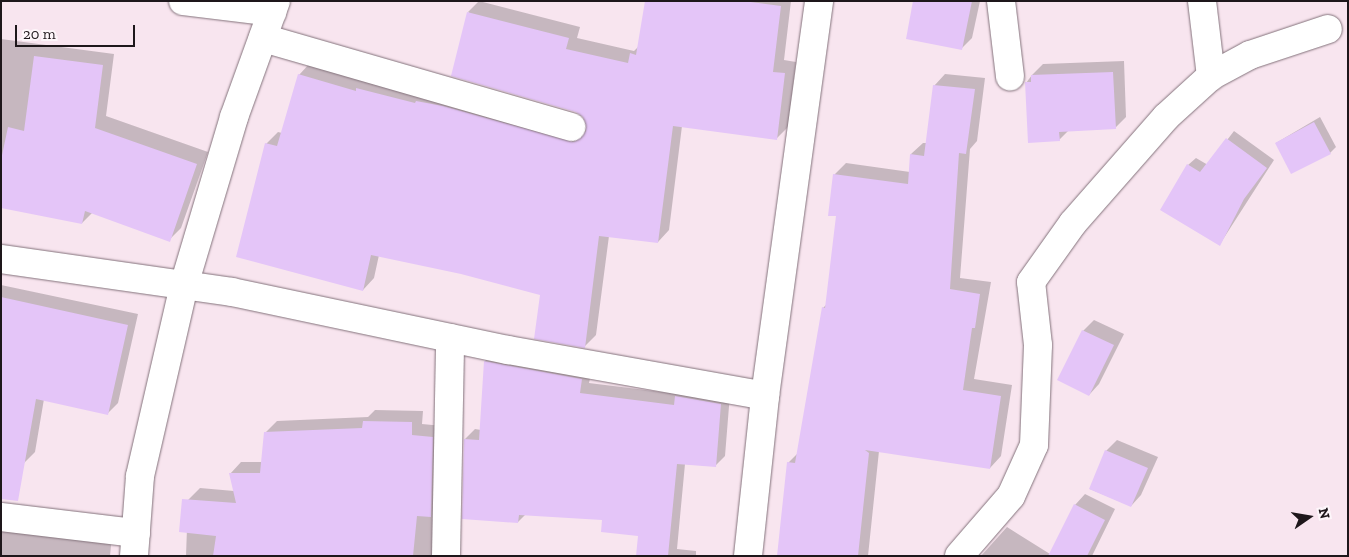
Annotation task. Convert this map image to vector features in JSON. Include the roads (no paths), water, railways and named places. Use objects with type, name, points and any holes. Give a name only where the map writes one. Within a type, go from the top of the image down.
[{"type":"street","points":[[1,517],[135,544],[140,476],[184,285],[234,118],[274,6],[183,1]]},
{"type":"street","points":[[748,556],[765,396],[818,1]]},
{"type":"street","points":[[1001,1],[1010,76]]},
{"type":"street","points":[[1202,1],[1211,76]]},
{"type":"street","points":[[959,556],[1011,496],[1034,445],[1038,345],[1031,282],[1073,222],[1166,118],[1211,76],[1250,55],[1328,29]]},
{"type":"street","points":[[263,38],[571,127]]},
{"type":"street","points":[[1,259],[184,285],[450,338],[765,396]]},
{"type":"street","points":[[446,556],[450,338]]}]
